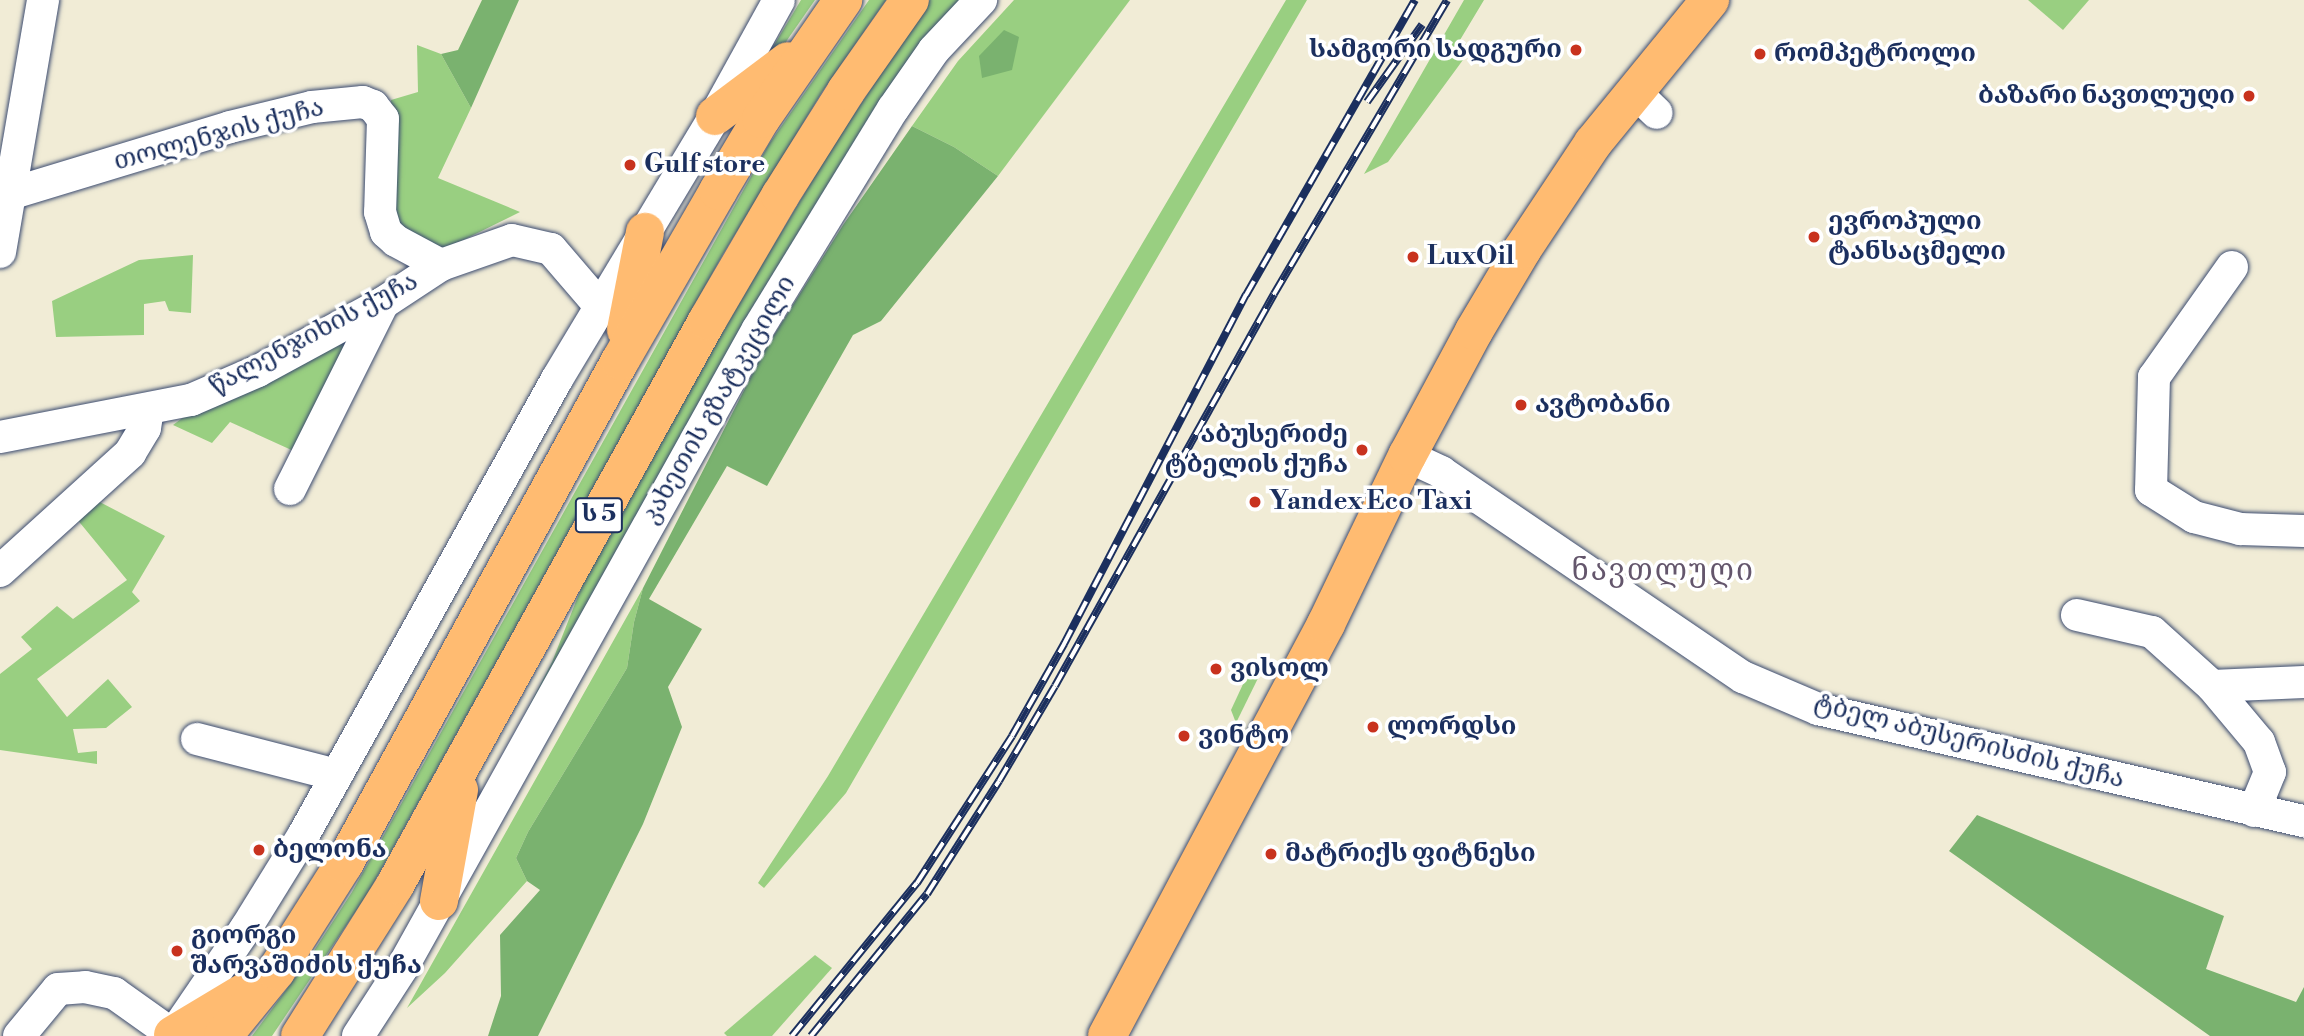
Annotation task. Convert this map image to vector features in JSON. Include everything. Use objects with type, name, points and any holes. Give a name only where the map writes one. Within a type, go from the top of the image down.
[{"type":"main road","name":"ს 5","points":[[223,1036],[276,971],[344,864],[620,361],[718,191],[812,42],[843,0]]},
{"type":"main road","name":"კახეთის გზატკეცილი","points":[[300,1036],[395,885],[767,218],[846,91],[910,0]]},
{"type":"main road","points":[[1107,1036],[1326,624],[1407,456],[1522,250],[1593,143],[1646,102],[1710,0]]},
{"type":"main road","points":[[715,116],[812,42]]},
{"type":"main road","points":[[620,361],[645,232]]},
{"type":"main road","points":[[439,901],[466,756]]},
{"type":"main road","points":[[172,1036],[276,971]]},
{"type":"street","points":[[0,252],[5,195],[43,0]]},
{"type":"street","points":[[19,1036],[58,989],[85,987],[114,993],[172,1036],[259,908],[337,775],[599,305],[715,116],[779,0]]},
{"type":"street","name":"კახეთის გზატკეცილი","points":[[358,1036],[439,901],[779,293],[863,155],[918,72],[981,0]]},
{"type":"street","name":"თოლენჯის ქუჩა","points":[[5,195],[230,127],[312,107],[363,102],[373,106],[383,119],[380,212],[386,232],[396,241],[441,265]]},
{"type":"street","name":"წალენჯიხის ქუჩა","points":[[0,437],[191,400],[258,371],[383,303],[441,265],[512,240],[531,242],[551,250],[599,305]]},
{"type":"street","points":[[2232,267],[2154,377],[2151,490],[2194,517],[2205,520],[2240,529],[2304,531]]},
{"type":"street","points":[[290,489],[383,303]]},
{"type":"street","points":[[0,571],[130,453],[143,435],[148,409]]},
{"type":"street","name":"ტბელ აბუსერისძის ქუჩა","points":[[1407,456],[1441,472],[1744,677],[1805,704],[2304,821]]},
{"type":"street","points":[[2077,615],[2152,632],[2212,686],[2259,742],[2270,772],[2254,811]]},
{"type":"street","points":[[2212,686],[2304,682]]},
{"type":"street","points":[[197,739],[337,775]]},
{"type":"green space","points":[[482,0],[519,0],[471,108],[441,54],[458,50]]},
{"type":"green space","points":[[801,0],[815,0],[783,46],[771,50]]},
{"type":"green space","points":[[869,0],[886,0],[822,92],[723,254],[368,893],[272,1036],[252,1036],[306,963],[352,892],[769,144]]},
{"type":"green space","points":[[930,0],[962,0],[909,58],[826,189],[461,838],[552,662],[588,571],[740,301],[833,146]]},
{"type":"green space","points":[[1014,0],[1130,0],[998,176],[954,147],[912,126],[958,61]]},
{"type":"green space","points":[[1286,0],[1307,0],[846,793],[764,888],[758,883],[828,776]]},
{"type":"green space","points":[[1464,0],[1484,0],[1460,40],[1471,49],[1388,162],[1364,174]]},
{"type":"green space","points":[[2028,0],[2089,0],[2063,30]]},
{"type":"green space","points":[[1004,30],[1019,37],[1012,70],[982,78],[979,56]]},
{"type":"green space","points":[[417,45],[441,54],[471,108],[438,178],[520,212],[437,253],[409,242],[389,207],[391,100],[418,92]]},
{"type":"green space","points":[[912,126],[954,147],[998,176],[881,321],[853,335],[767,486],[727,466],[649,599],[702,629],[668,687],[682,727],[643,824],[538,1036],[488,1036],[501,996],[500,935],[540,890],[527,881],[516,858],[528,832],[627,668],[634,622],[643,588],[764,351],[843,225]]},
{"type":"green space","points":[[193,255],[191,313],[169,311],[165,301],[144,304],[144,335],[56,337],[52,301],[139,260]]},
{"type":"green space","points":[[357,331],[298,453],[230,422],[212,443],[173,425],[201,404]]},
{"type":"green space","points":[[94,499],[165,536],[132,592],[140,601],[37,679],[67,717],[108,679],[132,707],[106,728],[73,729],[78,753],[97,751],[97,764],[0,750],[0,674],[32,649],[21,637],[57,606],[73,619],[127,580],[76,518]]},
{"type":"green space","points":[[643,588],[634,622],[627,668],[528,832],[516,858],[527,881],[445,973],[407,1008]]},
{"type":"green space","points":[[1264,666],[1236,723],[1231,710],[1250,669]]},
{"type":"green space","points":[[1977,815],[2224,916],[2206,969],[2296,1002],[2304,987],[2304,1036],[2210,1036],[1949,851]]},
{"type":"green space","points":[[815,955],[832,968],[772,1036],[727,1036],[724,1033]]},
{"type":"railway","points":[[792,1036],[917,883],[1012,736],[1064,644],[1246,295],[1415,0]]},
{"type":"railway","points":[[811,1036],[927,894],[999,781],[1274,294],[1447,0]]},
{"type":"railway","points":[[1367,102],[1422,25]]},
{"type":"place","name":"სამგორი სადგური","points":[[1576,50]]},
{"type":"place","name":"რომპეტროლი","points":[[1760,54]]},
{"type":"place","name":"ბაზარი ნავთლუღი","points":[[2249,96]]},
{"type":"place","name":"Gulf store","points":[[630,165]]},
{"type":"place","name":"ევროპული ტანსაცმელი","points":[[1814,237]]},
{"type":"place","name":"LuxOil","points":[[1413,257]]},
{"type":"place","name":"ავტობანი","points":[[1521,405]]},
{"type":"place","name":"აბუსერიძე ტბელის ქუჩა","points":[[1362,450]]},
{"type":"place","name":"Yandex Eco Taxi","points":[[1255,502]]},
{"type":"place","name":"ვისოლ","points":[[1216,669]]},
{"type":"place","name":"ლორდსი","points":[[1373,727]]},
{"type":"place","name":"ვინტო","points":[[1184,736]]},
{"type":"place","name":"ბელონა","points":[[259,850]]},
{"type":"place","name":"მატრიქს ფიტნესი","points":[[1271,854]]},
{"type":"place","name":"გიორგი შარვაშიძის ქუჩა","points":[[177,951]]},
{"type":"district","name":"ნავთლუღი","points":[[1663,571]]}]
